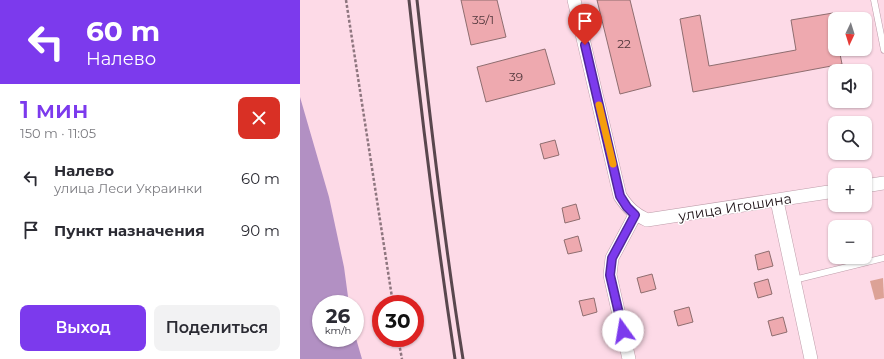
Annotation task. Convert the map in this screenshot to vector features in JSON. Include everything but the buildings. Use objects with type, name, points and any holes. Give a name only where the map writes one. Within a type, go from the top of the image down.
[{"type":"street","points":[[574,0],[620,196],[627,207],[635,215],[612,258],[610,275],[630,359]]},
{"type":"street","points":[[872,185],[884,183]]},
{"type":"street","name":"улица Игошина","points":[[635,215],[647,220],[828,192]]},
{"type":"street","points":[[777,201],[811,359]]},
{"type":"lane","points":[[874,0],[881,20],[884,50]]},
{"type":"lane","points":[[794,280],[884,258]]},
{"type":"path","points":[[346,0],[392,295]]},
{"type":"path","points":[[400,347],[402,359]]},
{"type":"shaded area","points":[[300,97],[329,197],[344,267],[348,295],[312,295],[312,347],[358,347],[362,359],[300,359]]},
{"type":"shaded area","points":[[883,278],[884,298],[875,300],[870,281]]},
{"type":"railway","points":[[409,0],[430,180],[455,359]]},
{"type":"railway","points":[[417,0],[438,180],[463,359]]},
{"type":"slow traffic","points":[[599,105],[613,164]]},
{"type":"route","points":[[585,45],[620,196],[627,207],[635,215],[612,258],[610,275],[623,331]]}]
